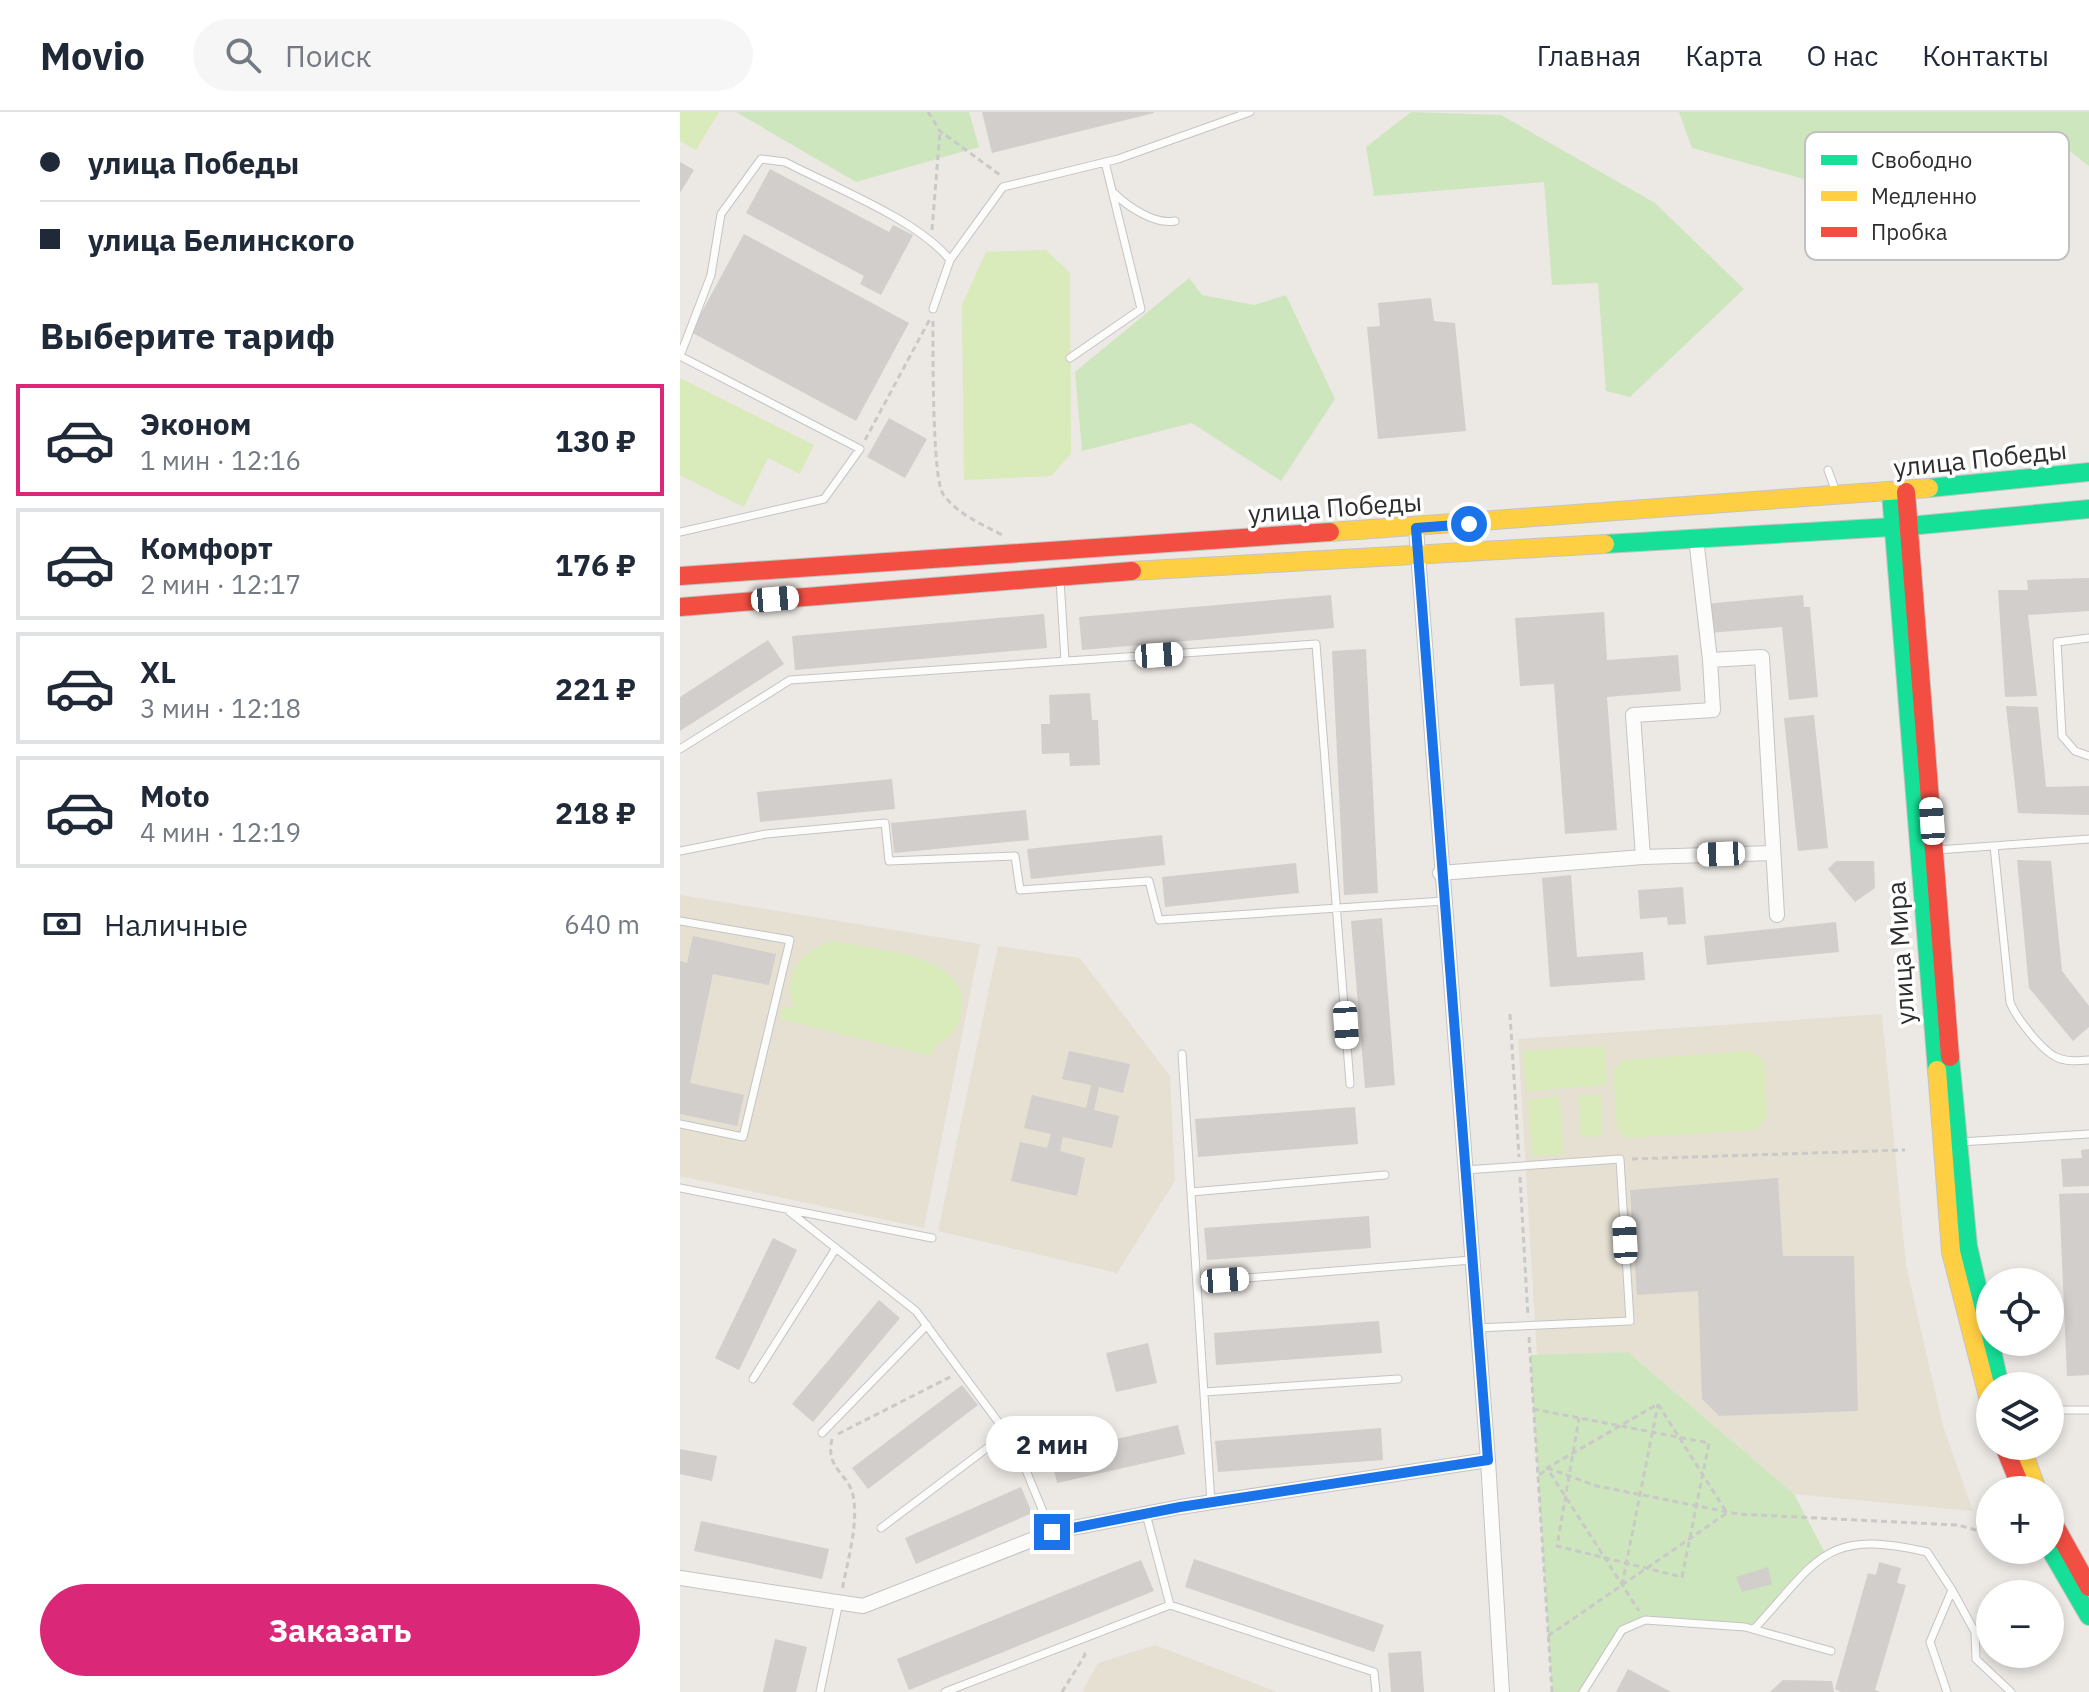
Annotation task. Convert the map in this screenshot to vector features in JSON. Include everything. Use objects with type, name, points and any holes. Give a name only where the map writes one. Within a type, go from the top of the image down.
[{"type":"street","points":[[2059,458],[2080,473]]},
{"type":"street","name":"улица Победы","points":[[680,576],[1898,493],[2080,473]]},
{"type":"street","name":"улица Мира","points":[[1898,493],[1949,1142],[1951,1252],[1982,1372]]},
{"type":"street","name":"улица Победы","points":[[680,607],[1060,576],[1901,526],[2089,509]]},
{"type":"street","points":[[1416,528],[1440,873],[1445,900],[1488,1460],[1502,1692]]},
{"type":"street","points":[[1643,857],[1633,715],[1713,710],[1696,538]]},
{"type":"street","points":[[1710,660],[1762,657],[1777,915]]},
{"type":"street","points":[[1440,873],[1643,857],[1773,853]]},
{"type":"street","name":"улица Мира","points":[[1949,1142],[1968,1246],[1997,1372]]},
{"type":"street","points":[[680,1578],[863,1606],[1052,1532],[1211,1503],[1488,1460]]},
{"type":"street","points":[[2064,1542],[2089,1587]]},
{"type":"street","points":[[2059,1564],[2089,1616]]},
{"type":"lane","points":[[933,309],[950,260],[1003,187],[1105,162],[1250,112]]},
{"type":"lane","points":[[680,532],[824,499],[860,449],[680,356],[711,275],[721,214],[761,159],[785,162],[931,240],[950,260]]},
{"type":"lane","points":[[1070,358],[1141,309],[1105,162]]},
{"type":"lane","points":[[1112,192],[1151,218],[1166,223],[1175,221]]},
{"type":"lane","points":[[1828,470],[1831,487],[1839,497]]},
{"type":"lane","points":[[1060,576],[1065,661]]},
{"type":"lane","points":[[2089,638],[2057,642],[2062,736],[2075,751],[2089,756]]},
{"type":"lane","points":[[680,749],[790,680],[1316,644],[1350,1084]]},
{"type":"lane","points":[[680,851],[766,834],[885,823],[889,861],[1015,856],[1020,890],[1149,881],[1159,920],[1445,900]]},
{"type":"lane","points":[[1926,850],[2089,839]]},
{"type":"lane","points":[[1994,846],[2010,1002],[2015,1015],[2055,1057],[2089,1060]]},
{"type":"lane","points":[[680,921],[790,940],[743,1137],[680,1124]]},
{"type":"lane","points":[[1182,1054],[1211,1503]]},
{"type":"lane","points":[[1949,1142],[2089,1134]]},
{"type":"lane","points":[[1465,1170],[1620,1159],[1630,1321],[1477,1328]]},
{"type":"lane","points":[[1191,1192],[1385,1175]]},
{"type":"lane","points":[[680,1188],[932,1238]]},
{"type":"lane","points":[[786,1209],[916,1311],[1007,1433],[1052,1532]]},
{"type":"lane","points":[[753,1379],[836,1248]]},
{"type":"lane","points":[[1197,1282],[1472,1260]]},
{"type":"lane","points":[[822,1433],[927,1325]]},
{"type":"lane","points":[[1204,1392],[1398,1379]]},
{"type":"lane","points":[[2064,1410],[2089,1410]]},
{"type":"lane","points":[[881,1528],[1007,1433]]},
{"type":"lane","points":[[1146,1514],[1170,1605]]},
{"type":"lane","points":[[1754,1629],[1825,1553],[1847,1544],[1892,1544],[1927,1552],[1975,1632],[1976,1659],[2011,1692]]},
{"type":"lane","points":[[1947,1692],[1930,1642],[1952,1590]]},
{"type":"lane","points":[[820,1692],[839,1602]]},
{"type":"lane","points":[[945,1692],[1170,1605],[1374,1672],[1376,1692]]},
{"type":"lane","points":[[1583,1692],[1622,1630],[1645,1620],[1754,1629],[1770,1632],[1788,1642],[1831,1651]]},
{"type":"path","points":[[928,112],[940,131],[1012,185]]},
{"type":"path","points":[[931,240],[940,131]]},
{"type":"path","points":[[860,449],[925,333],[933,309]]},
{"type":"path","points":[[933,309],[932,384],[941,491],[959,511],[1006,537]]},
{"type":"path","points":[[1510,1014],[1552,1692]]},
{"type":"path","points":[[1620,1159],[1905,1150]]},
{"type":"path","points":[[839,1602],[851,1540],[853,1494],[838,1473],[829,1452],[832,1437],[963,1370]]},
{"type":"path","points":[[1538,1476],[1620,1424],[1658,1404]]},
{"type":"path","points":[[1622,1585],[1658,1404]]},
{"type":"path","points":[[1658,1404],[1727,1513]]},
{"type":"path","points":[[1533,1409],[1709,1443],[1682,1577],[1557,1546],[1579,1418]]},
{"type":"path","points":[[1547,1468],[1640,1494],[1727,1513],[1958,1525],[1976,1530]]},
{"type":"path","points":[[1547,1468],[1645,1620]]},
{"type":"path","points":[[1548,1636],[1727,1513]]},
{"type":"path","points":[[1062,1692],[1085,1655],[1080,1640]]},
{"type":"shaded area","points":[[680,895],[980,944],[924,1228],[680,1176]]},
{"type":"shaded area","points":[[998,946],[1080,958],[1170,1076],[1175,1181],[1117,1273],[938,1231]]},
{"type":"shaded area","points":[[1882,1014],[1906,1265],[1943,1426],[1973,1511],[1794,1494],[1628,1352],[1537,1357],[1518,1039]]},
{"type":"shaded area","points":[[1155,1645],[1277,1692],[1082,1692],[1098,1663]]},
{"type":"green space","points":[[680,112],[719,112],[696,150],[680,141]]},
{"type":"green space","points":[[736,112],[969,112],[979,147],[856,182]]},
{"type":"green space","points":[[1411,112],[1501,115],[1655,203],[1744,289],[1630,397],[1606,391],[1598,283],[1552,285],[1544,182],[1374,196],[1366,147]]},
{"type":"green space","points":[[1679,112],[2089,112],[2089,166],[2069,150],[2069,132],[1805,132],[1805,179],[1692,148]]},
{"type":"green space","points":[[1046,250],[1070,273],[1071,454],[1051,476],[964,480],[962,305],[986,252]]},
{"type":"green space","points":[[1189,278],[1202,295],[1254,305],[1286,295],[1335,399],[1281,481],[1192,423],[1082,451],[1075,372]]},
{"type":"green space","points":[[680,378],[814,445],[800,474],[768,458],[744,507],[680,475]]},
{"type":"green space","points":[[834,941],[915,957],[935,965],[950,976],[960,990],[961,1015],[954,1031],[935,1046],[932,1056],[780,1019],[782,1007],[794,1008],[790,984],[797,965],[812,950]]},
{"type":"green space","points":[[1605,1046],[1607,1085],[1527,1091],[1523,1051]]},
{"type":"green space","points":[[1749,1051],[1764,1060],[1767,1117],[1756,1130],[1627,1138],[1617,1129],[1613,1071],[1622,1060]]},
{"type":"green space","points":[[1578,1095],[1601,1095],[1602,1136],[1581,1137]]},
{"type":"green space","points":[[1560,1096],[1563,1154],[1532,1156],[1528,1100]]},
{"type":"green space","points":[[1628,1352],[1794,1494],[1825,1553],[1754,1629],[1645,1620],[1622,1630],[1583,1692],[1552,1692],[1530,1355]]},
{"type":"building","points":[[982,112],[1154,112],[1154,113],[992,153]]},
{"type":"building","points":[[680,162],[694,170],[680,193]]},
{"type":"building","points":[[770,169],[889,232],[893,225],[913,235],[881,295],[860,284],[864,276],[746,213]]},
{"type":"building","points":[[744,234],[909,323],[856,421],[691,332]]},
{"type":"building","points":[[1431,298],[1434,321],[1455,323],[1466,431],[1378,439],[1367,327],[1380,326],[1378,303]]},
{"type":"building","points":[[889,418],[927,439],[905,478],[867,457]]},
{"type":"building","points":[[2089,578],[2089,611],[2028,615],[2037,696],[2005,697],[1998,590],[2028,590],[2027,580]]},
{"type":"building","points":[[1331,595],[1334,628],[1082,650],[1079,617]]},
{"type":"building","points":[[1803,595],[1804,607],[1810,607],[1818,697],[1789,700],[1782,627],[1708,633],[1705,604]]},
{"type":"building","points":[[1604,612],[1607,660],[1678,655],[1681,691],[1607,697],[1617,830],[1565,834],[1554,684],[1520,686],[1515,618]]},
{"type":"building","points":[[1044,614],[1047,648],[795,670],[792,636]]},
{"type":"building","points":[[768,640],[784,664],[680,731],[680,697]]},
{"type":"building","points":[[1366,649],[1378,893],[1344,895],[1332,651]]},
{"type":"building","points":[[1090,693],[1092,720],[1098,720],[1100,765],[1070,766],[1069,753],[1042,754],[1041,724],[1050,724],[1049,695]]},
{"type":"building","points":[[2006,706],[2038,707],[2046,787],[2089,786],[2089,815],[2018,813]]},
{"type":"building","points":[[1814,715],[1828,848],[1798,851],[1784,718]]},
{"type":"building","points":[[892,779],[895,809],[760,822],[757,792]]},
{"type":"building","points":[[1026,810],[1029,840],[894,853],[891,823]]},
{"type":"building","points":[[1162,835],[1165,865],[1031,879],[1027,849]]},
{"type":"building","points":[[2017,860],[2051,861],[2062,971],[2089,1006],[2089,1027],[2073,1041],[2029,988]]},
{"type":"building","points":[[1836,861],[1874,861],[1875,888],[1855,902],[1828,869]]},
{"type":"building","points":[[1296,863],[1299,893],[1165,907],[1162,877]]},
{"type":"building","points":[[1571,875],[1577,957],[1643,952],[1645,980],[1550,987],[1542,878]]},
{"type":"building","points":[[1683,887],[1686,924],[1668,925],[1667,917],[1640,919],[1638,890]]},
{"type":"building","points":[[1382,918],[1395,1085],[1365,1088],[1351,921]]},
{"type":"building","points":[[1836,922],[1839,952],[1707,965],[1704,936]]},
{"type":"building","points":[[693,936],[776,954],[769,985],[713,974],[690,1083],[744,1095],[737,1126],[680,1114],[680,961],[687,963]]},
{"type":"building","points":[[1069,1051],[1130,1064],[1123,1093],[1099,1087],[1094,1110],[1119,1116],[1112,1148],[1063,1137],[1060,1151],[1085,1158],[1077,1196],[1011,1181],[1020,1142],[1047,1148],[1051,1134],[1024,1128],[1032,1095],[1086,1108],[1091,1085],[1062,1079]]},
{"type":"building","points":[[1355,1107],[1358,1144],[1198,1157],[1195,1119]]},
{"type":"building","points":[[2089,1149],[2089,1186],[2063,1187],[2061,1159],[2082,1158],[2081,1150]]},
{"type":"building","points":[[1778,1178],[1783,1256],[1854,1256],[1858,1411],[1719,1416],[1702,1399],[1698,1291],[1637,1295],[1630,1190]]},
{"type":"building","points":[[2089,1193],[2089,1375],[2067,1376],[2059,1194]]},
{"type":"building","points":[[1369,1216],[1371,1248],[1207,1260],[1204,1228]]},
{"type":"building","points":[[773,1238],[797,1250],[739,1370],[715,1358]]},
{"type":"building","points":[[879,1300],[900,1318],[813,1422],[792,1404]]},
{"type":"building","points":[[1379,1321],[1382,1353],[1216,1365],[1214,1333]]},
{"type":"building","points":[[1148,1343],[1157,1383],[1116,1392],[1106,1353]]},
{"type":"building","points":[[962,1385],[978,1405],[868,1489],[852,1468]]},
{"type":"building","points":[[1178,1425],[1185,1454],[1057,1483],[1050,1454]]},
{"type":"building","points":[[1381,1428],[1383,1460],[1218,1472],[1215,1441]]},
{"type":"building","points":[[680,1449],[717,1456],[712,1481],[680,1474]]},
{"type":"building","points":[[1021,1487],[1032,1513],[916,1564],[905,1538]]},
{"type":"building","points":[[701,1521],[829,1549],[822,1579],[694,1551]]},
{"type":"building","points":[[1194,1559],[1384,1625],[1374,1652],[1185,1587]]},
{"type":"building","points":[[1141,1560],[1154,1591],[909,1690],[897,1659]]},
{"type":"building","points":[[1879,1562],[1901,1568],[1897,1583],[1906,1585],[1875,1690],[1880,1692],[1841,1692],[1835,1689],[1868,1573],[1876,1575]]},
{"type":"building","points":[[1768,1567],[1772,1584],[1742,1592],[1736,1577]]},
{"type":"building","points":[[775,1639],[807,1647],[796,1692],[763,1692]]},
{"type":"building","points":[[1421,1651],[1424,1692],[1391,1692],[1388,1653]]},
{"type":"building","points":[[1628,1669],[1671,1692],[1616,1692]]},
{"type":"building","points":[[1783,1680],[1832,1681],[1834,1692],[1770,1692]]},
{"type":"traffic: fast","points":[[1929,488],[2089,472]]},
{"type":"traffic: fast","points":[[1891,493],[1937,1070]]},
{"type":"traffic: fast","points":[[1605,544],[1909,526],[2089,509]]},
{"type":"traffic: fast","points":[[1950,1057],[1968,1246],[1997,1372]]},
{"type":"traffic: fast","points":[[2059,1564],[2089,1616]]},
{"type":"traffic: slow","points":[[1330,532],[1929,488]]},
{"type":"traffic: slow","points":[[1132,571],[1605,544]]},
{"type":"traffic: slow","points":[[1937,1070],[1951,1252],[1982,1372]]},
{"type":"traffic: slow","points":[[2026,1460],[2032,1476]]},
{"type":"traffic: jam","points":[[1906,492],[1950,1057]]},
{"type":"traffic: jam","points":[[680,576],[1330,532]]},
{"type":"traffic: jam","points":[[680,607],[1132,571]]},
{"type":"traffic: jam","points":[[2010,1460],[2016,1476]]},
{"type":"traffic: jam","points":[[2064,1542],[2089,1587]]},
{"type":"route","points":[[1052,1532],[1180,1507],[1488,1460],[1440,873],[1416,528],[1469,524]]}]
